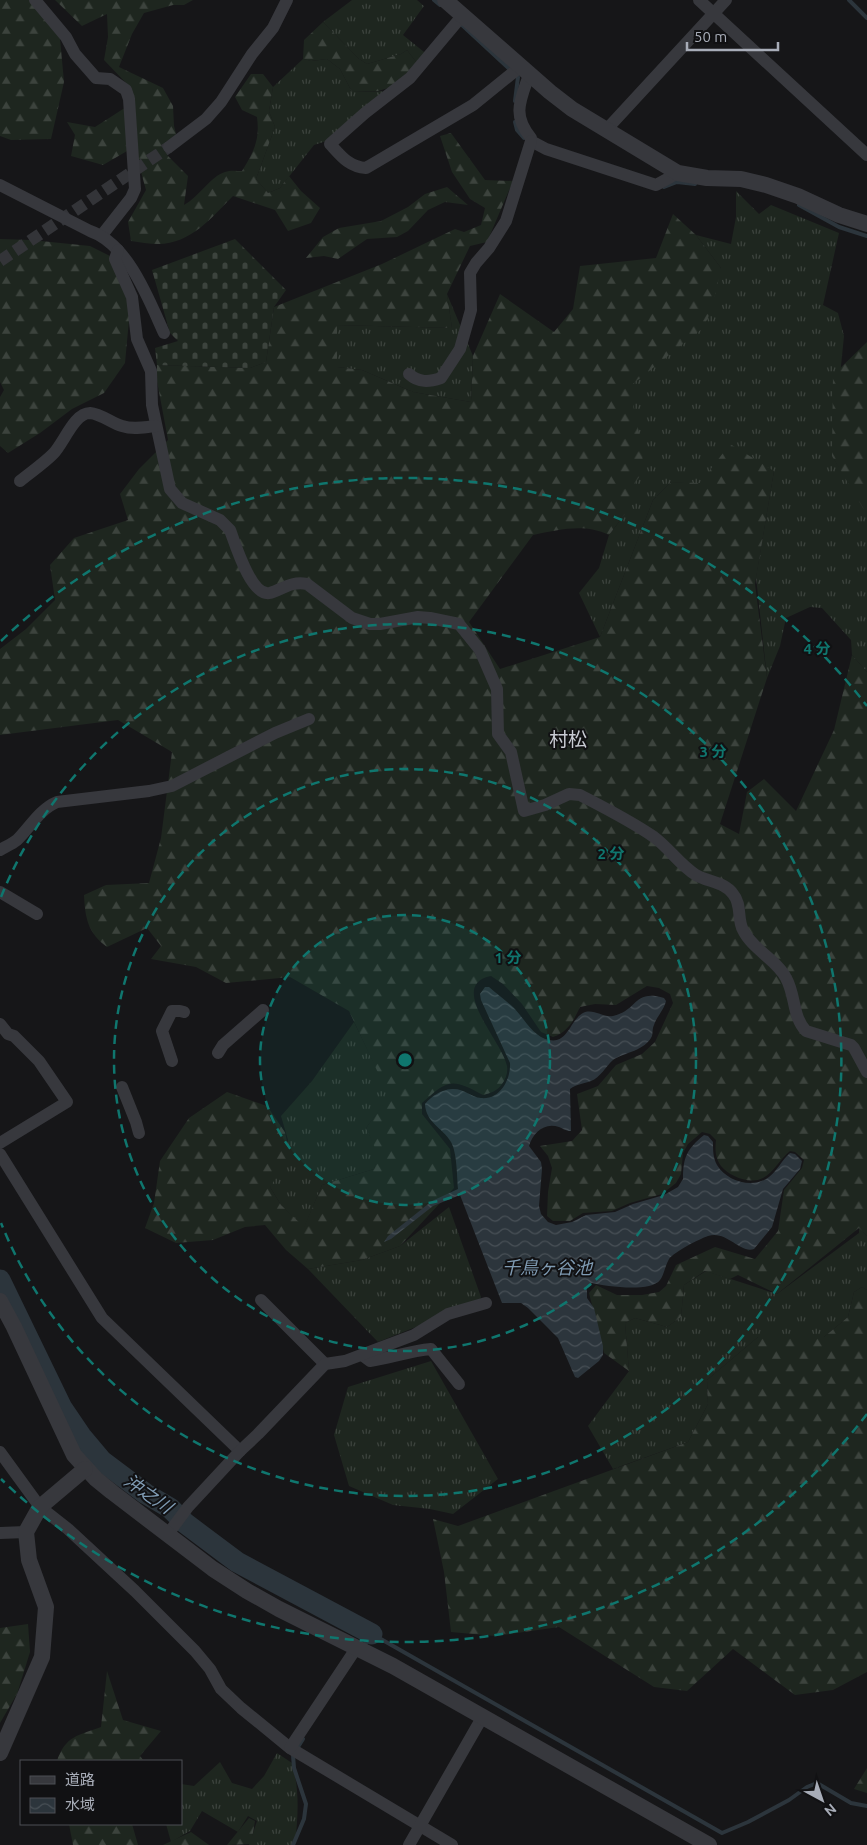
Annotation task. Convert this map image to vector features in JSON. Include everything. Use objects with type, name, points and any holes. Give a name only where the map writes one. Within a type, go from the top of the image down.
[{"type":"street","points":[[35,0],[66,37],[75,54],[96,78],[110,79],[126,90],[129,99],[135,189],[102,235]]},
{"type":"street","points":[[169,147],[206,119],[221,102],[252,54],[273,28],[287,0]]},
{"type":"street","points":[[445,0],[524,71],[572,109],[678,173],[707,178],[741,179],[766,185],[798,196],[839,215],[867,224]]},
{"type":"street","points":[[699,0],[867,154]]},
{"type":"street","points":[[607,129],[726,0]]},
{"type":"street","points":[[462,16],[410,78],[365,113],[330,144],[348,163],[357,168],[366,168],[473,105],[524,71]]},
{"type":"street","points":[[409,374],[414,379],[424,381],[441,378],[460,349],[471,310],[470,273],[506,221],[531,141],[519,118],[524,71]]},
{"type":"street","points":[[531,141],[546,149],[656,185],[678,173]]},
{"type":"street","points":[[0,185],[90,231],[102,235],[118,250],[146,292],[164,333]]},
{"type":"street","points":[[118,250],[116,259],[132,297],[137,339],[151,371],[152,404],[170,489],[182,503],[220,520],[226,525],[230,530],[246,572],[259,589],[264,593],[269,593],[288,585],[301,583],[312,588],[352,618],[370,624],[418,617],[459,624],[480,650],[497,690],[498,734],[511,752],[524,810],[545,805],[569,794],[580,795],[655,837],[697,876],[729,889],[734,894],[738,904],[742,929],[762,954],[786,977],[801,1026],[806,1031],[851,1044],[867,1072]]},
{"type":"street","points":[[20,480],[62,444],[76,420],[83,414],[92,413],[122,426],[136,429],[156,426]]},
{"type":"street","points":[[0,850],[16,840],[43,811],[57,802],[149,791],[172,786],[275,733],[310,720]]},
{"type":"street","points":[[0,892],[37,914]]},
{"type":"street","points":[[218,1053],[223,1045],[263,1010]]},
{"type":"street","points":[[172,1061],[162,1031],[172,1011],[184,1012]]},
{"type":"street","points":[[0,1024],[8,1034],[14,1036],[39,1061],[66,1102],[0,1143]]},
{"type":"street","points":[[122,1087],[139,1133]]},
{"type":"street","points":[[0,1154],[102,1318],[240,1451]]},
{"type":"street","points":[[261,1300],[324,1364]]},
{"type":"street","points":[[0,1302],[14,1327],[74,1455],[112,1492],[213,1569],[248,1591],[483,1716],[709,1845]]},
{"type":"street","points":[[168,1534],[188,1507],[324,1364],[345,1361],[362,1355],[414,1335],[448,1314],[486,1303]]},
{"type":"street","points":[[362,1355],[370,1361],[430,1349],[458,1384]]},
{"type":"street","points":[[0,1452],[40,1507],[68,1529],[135,1591],[195,1651],[210,1669],[221,1689],[241,1708],[290,1748],[452,1845]]},
{"type":"street","points":[[0,1752],[42,1657],[46,1608],[29,1560],[26,1532],[40,1507],[86,1468]]},
{"type":"street","points":[[0,1533],[26,1532]]},
{"type":"street","points":[[290,1748],[356,1647]]},
{"type":"street","points":[[409,1845],[483,1716]]},
{"type":"green space","points":[[0,0],[35,0],[59,28],[64,82],[51,139],[11,140],[0,136]]},
{"type":"green space","points":[[55,0],[193,0],[184,5],[173,5],[144,13],[132,34],[119,67],[163,88],[173,106],[174,126],[178,141],[167,155],[188,176],[184,205],[220,174],[229,171],[242,171],[255,145],[258,125],[257,117],[242,110],[235,97],[251,74],[263,74],[273,87],[269,111],[275,127],[256,179],[268,193],[280,188],[289,176],[301,191],[320,208],[311,223],[288,231],[275,210],[233,196],[200,228],[181,239],[170,243],[158,244],[131,241],[128,222],[146,190],[134,147],[103,165],[71,156],[75,135],[67,122],[95,127],[134,102],[127,84],[104,60],[108,37],[107,14],[82,26]]},
{"type":"green space","points":[[352,0],[417,0],[424,6],[403,35],[429,56],[420,67],[407,50],[401,54],[367,64],[358,58],[323,22]]},
{"type":"green space","points":[[323,22],[358,58],[367,64],[401,54],[407,50],[420,67],[402,84],[378,91],[352,92],[340,69],[327,59],[311,61],[303,59],[304,40]]},
{"type":"green space","points":[[303,59],[312,61],[327,59],[340,69],[352,92],[393,91],[339,137],[314,145],[280,188],[268,193],[256,179],[275,127],[269,111],[273,87]]},
{"type":"green space","points":[[451,133],[485,180],[513,181],[487,242],[470,246],[447,294],[452,328],[337,325],[337,367],[362,370],[413,392],[471,402],[473,356],[500,294],[554,332],[573,309],[580,266],[656,258],[673,214],[696,235],[721,268],[712,309],[703,328],[629,387],[643,451],[642,473],[633,486],[625,514],[609,535],[600,531],[581,528],[533,535],[469,622],[500,669],[600,637],[653,500],[671,482],[700,483],[730,444],[774,471],[755,584],[767,678],[720,824],[739,834],[747,792],[764,779],[796,811],[834,730],[852,655],[867,672],[867,1236],[859,1228],[777,1294],[738,1275],[730,1279],[705,1271],[684,1285],[681,1317],[667,1327],[635,1318],[625,1323],[629,1371],[604,1353],[589,1293],[596,1285],[617,1295],[642,1295],[659,1292],[666,1286],[676,1265],[715,1247],[755,1259],[778,1231],[784,1190],[802,1168],[804,1160],[795,1152],[790,1151],[763,1178],[746,1180],[734,1176],[721,1166],[716,1153],[716,1140],[710,1134],[702,1132],[688,1144],[683,1153],[681,1174],[676,1183],[662,1194],[630,1203],[612,1211],[583,1213],[570,1221],[553,1221],[547,1216],[552,1168],[548,1156],[540,1146],[572,1141],[582,1130],[577,1094],[598,1086],[616,1065],[642,1054],[655,1042],[673,1003],[670,994],[659,988],[647,986],[616,1005],[595,1004],[580,1007],[567,1029],[553,1037],[541,1032],[522,1004],[503,984],[491,976],[479,981],[474,990],[475,1002],[503,1056],[507,1066],[506,1075],[496,1090],[483,1095],[464,1086],[451,1084],[438,1089],[422,1103],[422,1114],[450,1149],[454,1188],[400,1246],[362,1260],[308,1269],[286,1250],[265,1225],[245,1227],[213,1240],[176,1243],[145,1228],[154,1203],[160,1161],[189,1118],[227,1092],[267,1106],[285,1132],[290,1156],[270,1187],[281,1205],[304,1227],[322,1185],[374,1169],[378,1155],[366,1128],[389,1096],[349,1011],[290,977],[226,983],[196,967],[151,959],[161,946],[147,928],[107,947],[92,930],[85,911],[84,895],[106,885],[149,883],[161,838],[172,752],[118,720],[0,735],[0,649],[26,629],[55,600],[50,565],[74,538],[128,520],[120,494],[139,469],[168,440],[157,381],[157,365],[250,368],[266,362],[274,307],[382,264],[455,229],[464,232],[481,225],[485,208],[470,199],[452,172],[440,136]]},
{"type":"green space","points":[[447,187],[468,205],[445,202],[428,210],[408,231],[397,237],[367,239],[338,259],[324,256],[306,258],[323,237],[339,228],[381,221],[408,207],[425,194]]},
{"type":"green space","points":[[736,191],[759,214],[771,205],[839,233],[823,305],[838,313],[844,336],[832,456],[867,511],[867,672],[852,655],[851,640],[822,608],[810,607],[786,618],[780,646],[767,678],[756,577],[774,471],[700,484],[671,482],[653,500],[600,637],[579,593],[599,568],[609,535],[625,514],[624,383],[721,268],[696,235],[731,244],[736,217]]},
{"type":"green space","points":[[0,239],[90,246],[112,257],[130,309],[125,363],[104,393],[72,409],[40,433],[8,453],[0,446],[0,397],[4,390],[0,382]]},
{"type":"green space","points":[[235,239],[286,290],[274,307],[266,362],[250,368],[157,365],[155,348],[178,341],[170,333],[152,270]]},
{"type":"green space","points":[[447,294],[473,356],[471,402],[413,392],[362,370],[337,367],[336,325],[452,328]]},
{"type":"green space","points":[[867,342],[867,515],[832,456],[833,375]]},
{"type":"green space","points":[[354,1022],[390,1096],[366,1128],[379,1155],[374,1169],[322,1185],[304,1228],[281,1205],[270,1187],[288,1140],[281,1116],[312,1081]]},
{"type":"green space","points":[[449,1207],[481,1297],[479,1302],[378,1342],[308,1269],[362,1260],[400,1246]]},
{"type":"green space","points":[[859,1228],[867,1236],[867,1290],[862,1287],[854,1292],[848,1317],[824,1337],[758,1337],[707,1380],[708,1404],[688,1442],[613,1469],[588,1426],[629,1371],[625,1323],[635,1318],[667,1327],[681,1317],[684,1285],[706,1271],[777,1294],[859,1233]]},
{"type":"green space","points":[[862,1287],[867,1290],[867,1672],[833,1690],[795,1695],[733,1649],[687,1691],[654,1687],[559,1627],[495,1636],[451,1632],[444,1572],[433,1519],[458,1526],[688,1442],[708,1404],[707,1380],[758,1337],[824,1337],[848,1317],[854,1292]]},
{"type":"green space","points":[[431,1361],[498,1479],[453,1514],[430,1509],[393,1505],[349,1486],[334,1435],[348,1387]]},
{"type":"green space","points":[[28,1624],[30,1652],[17,1694],[0,1723],[0,1628]]},
{"type":"green space","points":[[107,1671],[123,1720],[161,1731],[140,1756],[143,1760],[57,1760],[64,1746],[69,1741],[101,1727]]},
{"type":"green space","points":[[277,1753],[292,1763],[295,1773],[298,1804],[295,1845],[249,1845],[257,1821],[248,1816],[238,1832],[202,1811],[190,1831],[171,1842],[166,1825],[182,1825],[182,1784],[194,1786],[220,1762],[232,1783],[252,1789],[264,1776]]},
{"type":"green space","points":[[867,1768],[867,1793],[854,1789]]},
{"type":"green space","points":[[249,1818],[255,1821],[251,1844],[227,1845]]},
{"type":"green space","points":[[69,1825],[132,1825],[138,1845],[73,1845]]},
{"type":"green space","points":[[191,1832],[209,1845],[163,1845]]},
{"type":"water","name":"千鳥ヶ谷池","points":[[485,987],[489,987],[513,1007],[538,1035],[549,1040],[555,1040],[565,1035],[583,1013],[590,1012],[613,1016],[627,1010],[646,996],[664,998],[666,1001],[653,1026],[652,1036],[645,1045],[613,1060],[594,1079],[570,1089],[571,1131],[549,1126],[544,1127],[533,1137],[529,1146],[541,1162],[542,1169],[539,1206],[541,1214],[548,1222],[556,1225],[572,1222],[586,1215],[615,1212],[633,1204],[664,1195],[678,1187],[683,1179],[687,1154],[704,1135],[708,1136],[713,1142],[715,1160],[721,1171],[741,1182],[756,1183],[763,1181],[772,1175],[790,1153],[795,1154],[802,1161],[800,1169],[783,1189],[772,1227],[754,1249],[749,1250],[721,1236],[708,1236],[672,1256],[660,1280],[655,1284],[627,1288],[592,1283],[587,1287],[587,1298],[594,1308],[603,1346],[603,1355],[599,1361],[578,1378],[575,1377],[558,1338],[528,1308],[521,1303],[502,1303],[460,1195],[433,1206],[391,1239],[384,1242],[388,1236],[432,1201],[458,1189],[453,1146],[428,1116],[425,1104],[437,1094],[452,1089],[481,1098],[494,1096],[503,1087],[509,1076],[510,1063],[481,1000],[480,994]]},
{"type":"waterway","points":[[434,0],[440,5]]},
{"type":"waterway","points":[[849,0],[867,18]]},
{"type":"waterway","points":[[462,25],[518,77],[515,101]]},
{"type":"waterway","points":[[515,122],[517,130],[524,138]]},
{"type":"waterway","points":[[664,187],[677,182],[695,184]]},
{"type":"waterway","points":[[799,205],[839,227],[867,236]]},
{"type":"waterway","name":"沖之川","points":[[0,1280],[62,1408],[81,1436],[102,1461],[146,1494],[170,1508],[185,1523],[237,1562],[372,1634]]},
{"type":"waterway","points":[[363,1647],[372,1634],[722,1833],[748,1822],[817,1783],[851,1803],[867,1806]]},
{"type":"waterway","points":[[293,1845],[304,1819],[306,1804],[294,1768],[293,1755],[303,1739]]},
{"type":"tunnel","points":[[0,261],[169,147]]},
{"type":"district","name":"村松","points":[[568,739]]}]
